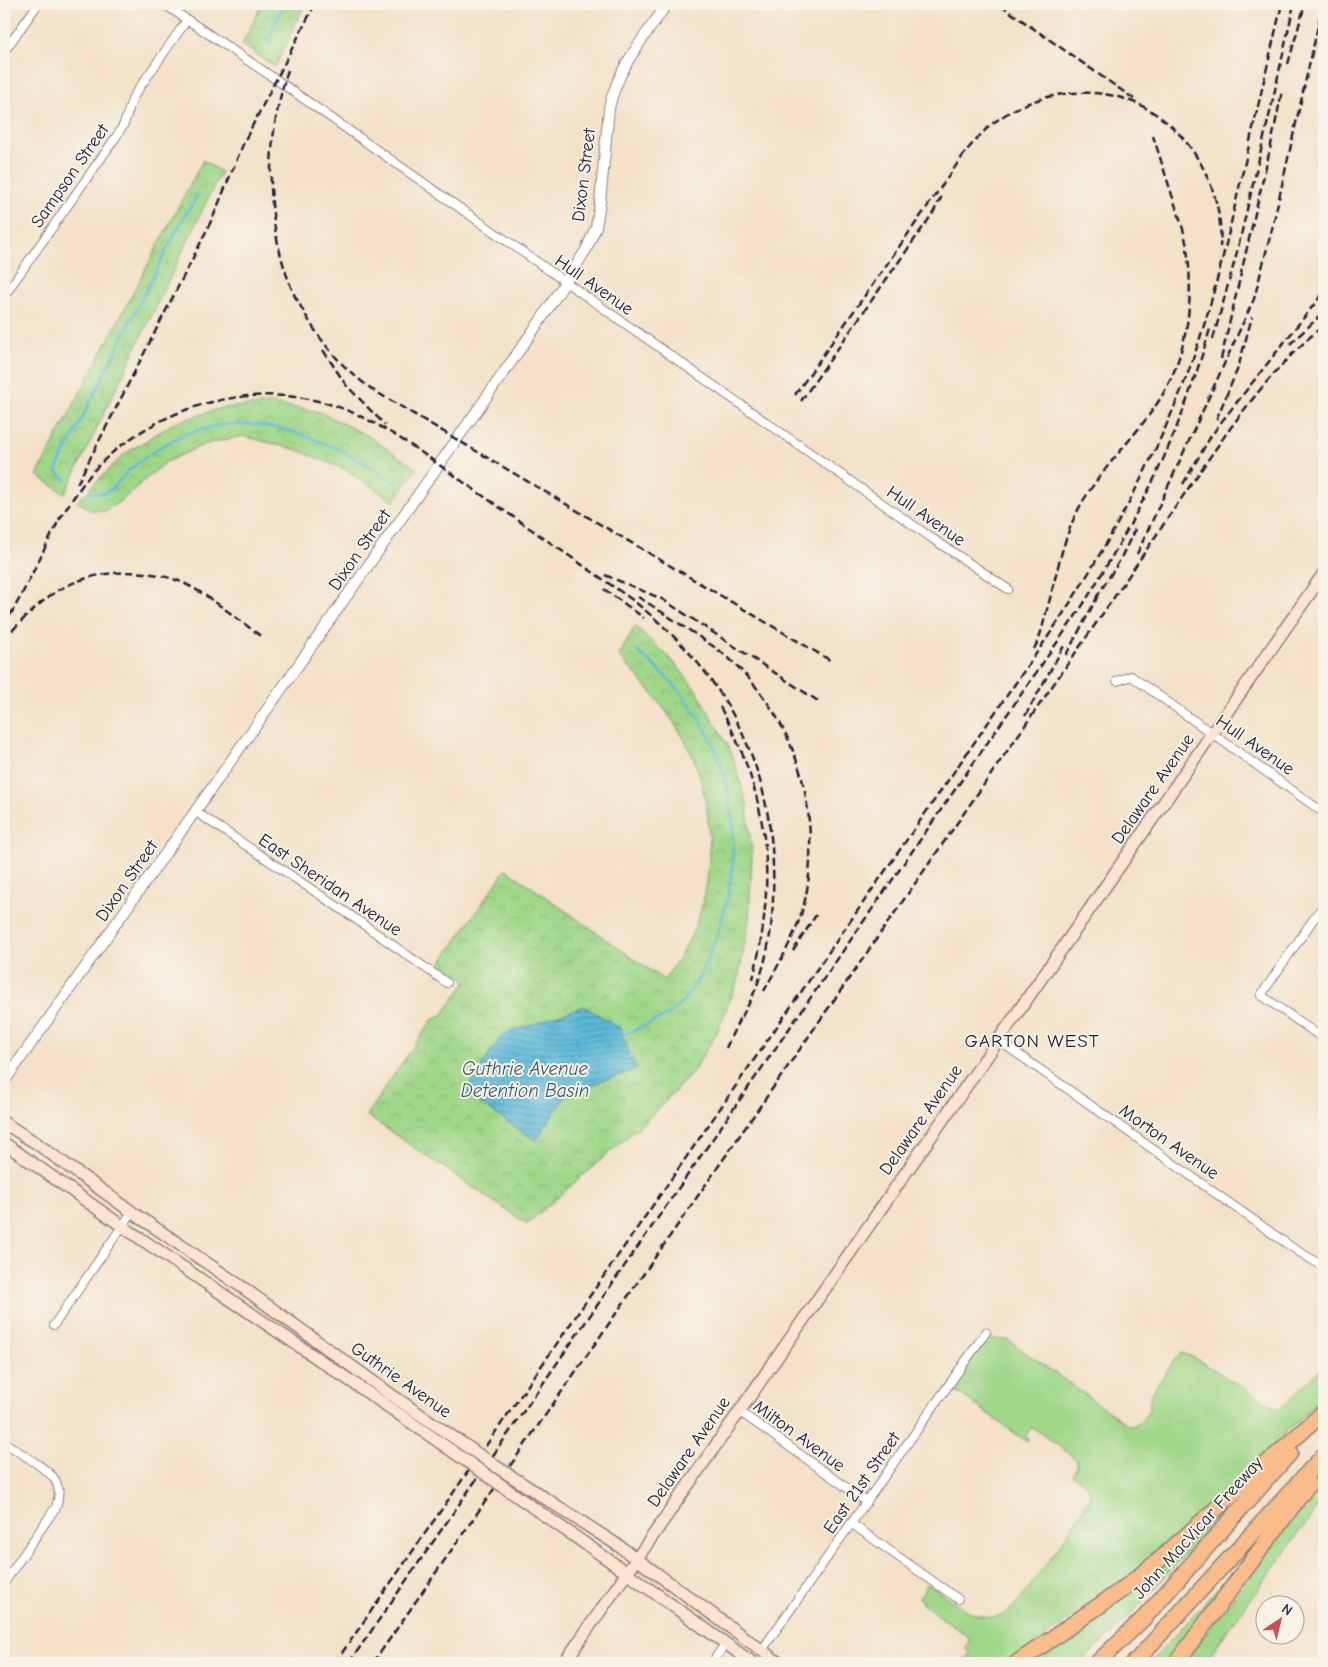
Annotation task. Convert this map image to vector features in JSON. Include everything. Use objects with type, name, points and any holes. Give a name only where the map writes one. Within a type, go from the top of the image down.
[{"type":"highway","points":[[1017,1663],[1095,1609],[1158,1562],[1324,1413]]},
{"type":"highway","name":"John MacVicar Freeway","points":[[1098,1663],[1144,1618],[1324,1413]]},
{"type":"highway","points":[[1134,1663],[1324,1455]]},
{"type":"highway","points":[[1176,1663],[1324,1464]]},
{"type":"main road","name":"Delaware Avenue","points":[[564,1663],[1324,573]]},
{"type":"main road","name":"Guthrie Avenue","points":[[4,1123],[36,1143],[234,1282],[386,1399],[753,1663]]},
{"type":"main road","name":"Guthrie Avenue","points":[[4,1143],[122,1226],[386,1399],[497,1467],[619,1546],[779,1663]]},
{"type":"street","points":[[4,52],[38,4]]},
{"type":"street","name":"Hull Avenue","points":[[164,4],[933,540],[1008,589]]},
{"type":"street","name":"Dixon Street","points":[[4,1082],[540,321],[586,250],[596,228],[612,94],[623,68],[667,4]]},
{"type":"street","name":"Sampson Street","points":[[4,296],[116,137],[124,124],[134,97],[186,20]]},
{"type":"street","name":"Hull Avenue","points":[[1117,681],[1131,676],[1324,813]]},
{"type":"street","name":"East Sheridan Avenue","points":[[196,812],[350,915],[447,983]]},
{"type":"street","points":[[1324,904],[1261,995],[1324,1039]]},
{"type":"street","name":"Morton Avenue","points":[[998,1040],[1293,1248],[1324,1267]]},
{"type":"street","points":[[54,1325],[132,1212]]},
{"type":"street","name":"East 21st Street","points":[[762,1650],[986,1332]]},
{"type":"street","name":"Milton Avenue","points":[[739,1411],[867,1502]]},
{"type":"street","points":[[4,1442],[54,1477],[58,1489],[56,1507],[4,1583]]},
{"type":"street","points":[[852,1524],[958,1598]]},
{"type":"street","points":[[712,1663],[725,1644]]},
{"type":"green space","points":[[262,4],[305,4],[275,67],[242,44]]},
{"type":"green space","points":[[203,160],[221,172],[65,494],[37,475]]},
{"type":"green space","points":[[274,404],[320,412],[368,436],[417,469],[394,501],[346,470],[298,450],[243,436],[205,444],[164,463],[122,500],[105,511],[91,510],[77,502],[123,455],[174,423],[221,408]]},
{"type":"green space","points":[[635,626],[673,661],[696,690],[730,749],[747,804],[752,855],[749,920],[738,980],[718,1030],[691,1075],[649,1118],[527,1224],[366,1115],[432,1020],[443,1014],[467,980],[440,964],[506,869],[664,980],[686,946],[701,910],[708,873],[709,834],[705,796],[694,760],[679,731],[661,705],[619,656]]},
{"type":"green space","points":[[992,1339],[1008,1340],[1128,1425],[1133,1426],[1144,1418],[1149,1410],[1151,1394],[1175,1359],[1182,1353],[1195,1358],[1279,1410],[1324,1366],[1324,1395],[1197,1520],[1159,1554],[1009,1663],[963,1663],[970,1653],[965,1647],[969,1642],[969,1637],[921,1603],[922,1601],[919,1597],[926,1587],[924,1585],[930,1585],[976,1615],[994,1617],[1003,1615],[1011,1609],[1042,1571],[1080,1515],[1090,1493],[1086,1484],[1072,1475],[1077,1466],[1075,1458],[1032,1427],[1025,1436],[1028,1438],[1027,1442],[951,1387],[980,1348]]},
{"type":"green space","points":[[1324,1476],[1324,1499],[1204,1663],[1184,1663]]},
{"type":"green space","points":[[1220,1515],[1121,1625],[1080,1663],[1027,1663]]},
{"type":"green space","points":[[1245,1558],[1171,1663],[1150,1663]]},
{"type":"water","name":"Guthrie Avenue Detention Basin","points":[[584,1006],[620,1028],[636,1069],[567,1094],[536,1141],[464,1093],[502,1035]]},
{"type":"waterway","points":[[270,45],[273,28],[285,4]]},
{"type":"waterway","points":[[66,480],[57,472],[58,466],[176,231],[198,194]]},
{"type":"waterway","points":[[89,492],[100,494],[108,491],[142,460],[179,437],[215,426],[242,424],[270,427],[297,433],[323,443],[349,455],[397,484]]},
{"type":"waterway","points":[[620,1036],[669,1014],[684,999],[697,981],[715,941],[725,909],[731,877],[733,845],[731,812],[725,780],[715,750],[700,720],[681,693],[637,651]]},
{"type":"railway","points":[[77,484],[197,250],[214,215],[244,142],[315,4]]},
{"type":"railway","points":[[335,1663],[1049,635],[1107,542],[1125,510],[1172,412],[1202,332],[1227,239],[1282,4]]},
{"type":"railway","points":[[1213,339],[1236,256],[1294,4]]},
{"type":"railway","points":[[1288,64],[1305,4]]},
{"type":"railway","points":[[1137,554],[1254,299],[1272,229],[1323,4]]},
{"type":"railway","points":[[1000,5],[1134,99]]},
{"type":"railway","points":[[288,70],[280,98],[275,127],[271,185],[278,243],[285,272],[296,299]]},
{"type":"railway","points":[[1221,359],[1282,91]]},
{"type":"railway","points":[[795,395],[967,150],[996,121],[1013,110],[1032,102],[1072,93],[1093,93],[1133,102],[1151,111],[1164,121],[1187,143],[1202,166],[1212,188],[1220,223],[1220,247]]},
{"type":"railway","points":[[1034,649],[1071,524],[1085,498],[1103,472],[1145,421],[1165,391],[1174,372],[1186,332],[1190,291],[1186,242],[1153,136]]},
{"type":"railway","points":[[801,401],[933,213],[943,194]]},
{"type":"railway","points":[[1183,484],[1222,421],[1324,292]]},
{"type":"railway","points":[[294,294],[327,347],[348,369],[373,390],[833,662]]},
{"type":"railway","points":[[1290,344],[1324,312]]},
{"type":"railway","points":[[1216,420],[1238,368],[1252,317]]},
{"type":"railway","points":[[373,1663],[1227,433],[1256,394],[1288,358],[1324,325]]},
{"type":"railway","points":[[349,1663],[1081,608],[1128,528],[1162,461],[1185,405],[1210,329]]},
{"type":"railway","points":[[323,350],[346,385],[385,425]]},
{"type":"railway","points":[[59,520],[82,485],[99,465],[124,443],[152,426],[182,412],[213,402],[246,396],[279,396],[312,400],[361,416],[393,434],[627,596],[662,626],[693,657],[719,691],[740,728],[756,767],[766,808],[772,852],[772,915],[764,964],[753,995],[737,1024]]},
{"type":"railway","points":[[4,626],[61,516]]},
{"type":"railway","points":[[1096,598],[1120,560],[1135,529]]},
{"type":"railway","points":[[4,639],[38,605],[65,587],[95,576],[128,572],[161,576],[186,584],[231,613],[262,637]]},
{"type":"railway","points":[[605,575],[662,599],[821,703]]},
{"type":"railway","points":[[604,589],[644,618]]},
{"type":"railway","points":[[1066,655],[1099,594]]},
{"type":"railway","points":[[638,597],[713,646],[735,664],[767,702],[791,745],[799,767],[805,791],[808,816],[810,851],[808,882],[804,903],[794,932],[764,991]]},
{"type":"railway","points":[[1025,716],[1065,644]]},
{"type":"railway","points":[[720,707],[737,741],[750,774],[759,807],[764,840],[766,873],[765,907],[761,942],[753,979]]},
{"type":"railway","points":[[793,951],[816,915]]},
{"type":"railway","points":[[726,1048],[740,1017]]},
{"type":"district","name":"GARTON WEST","points":[[1032,1041]]}]
